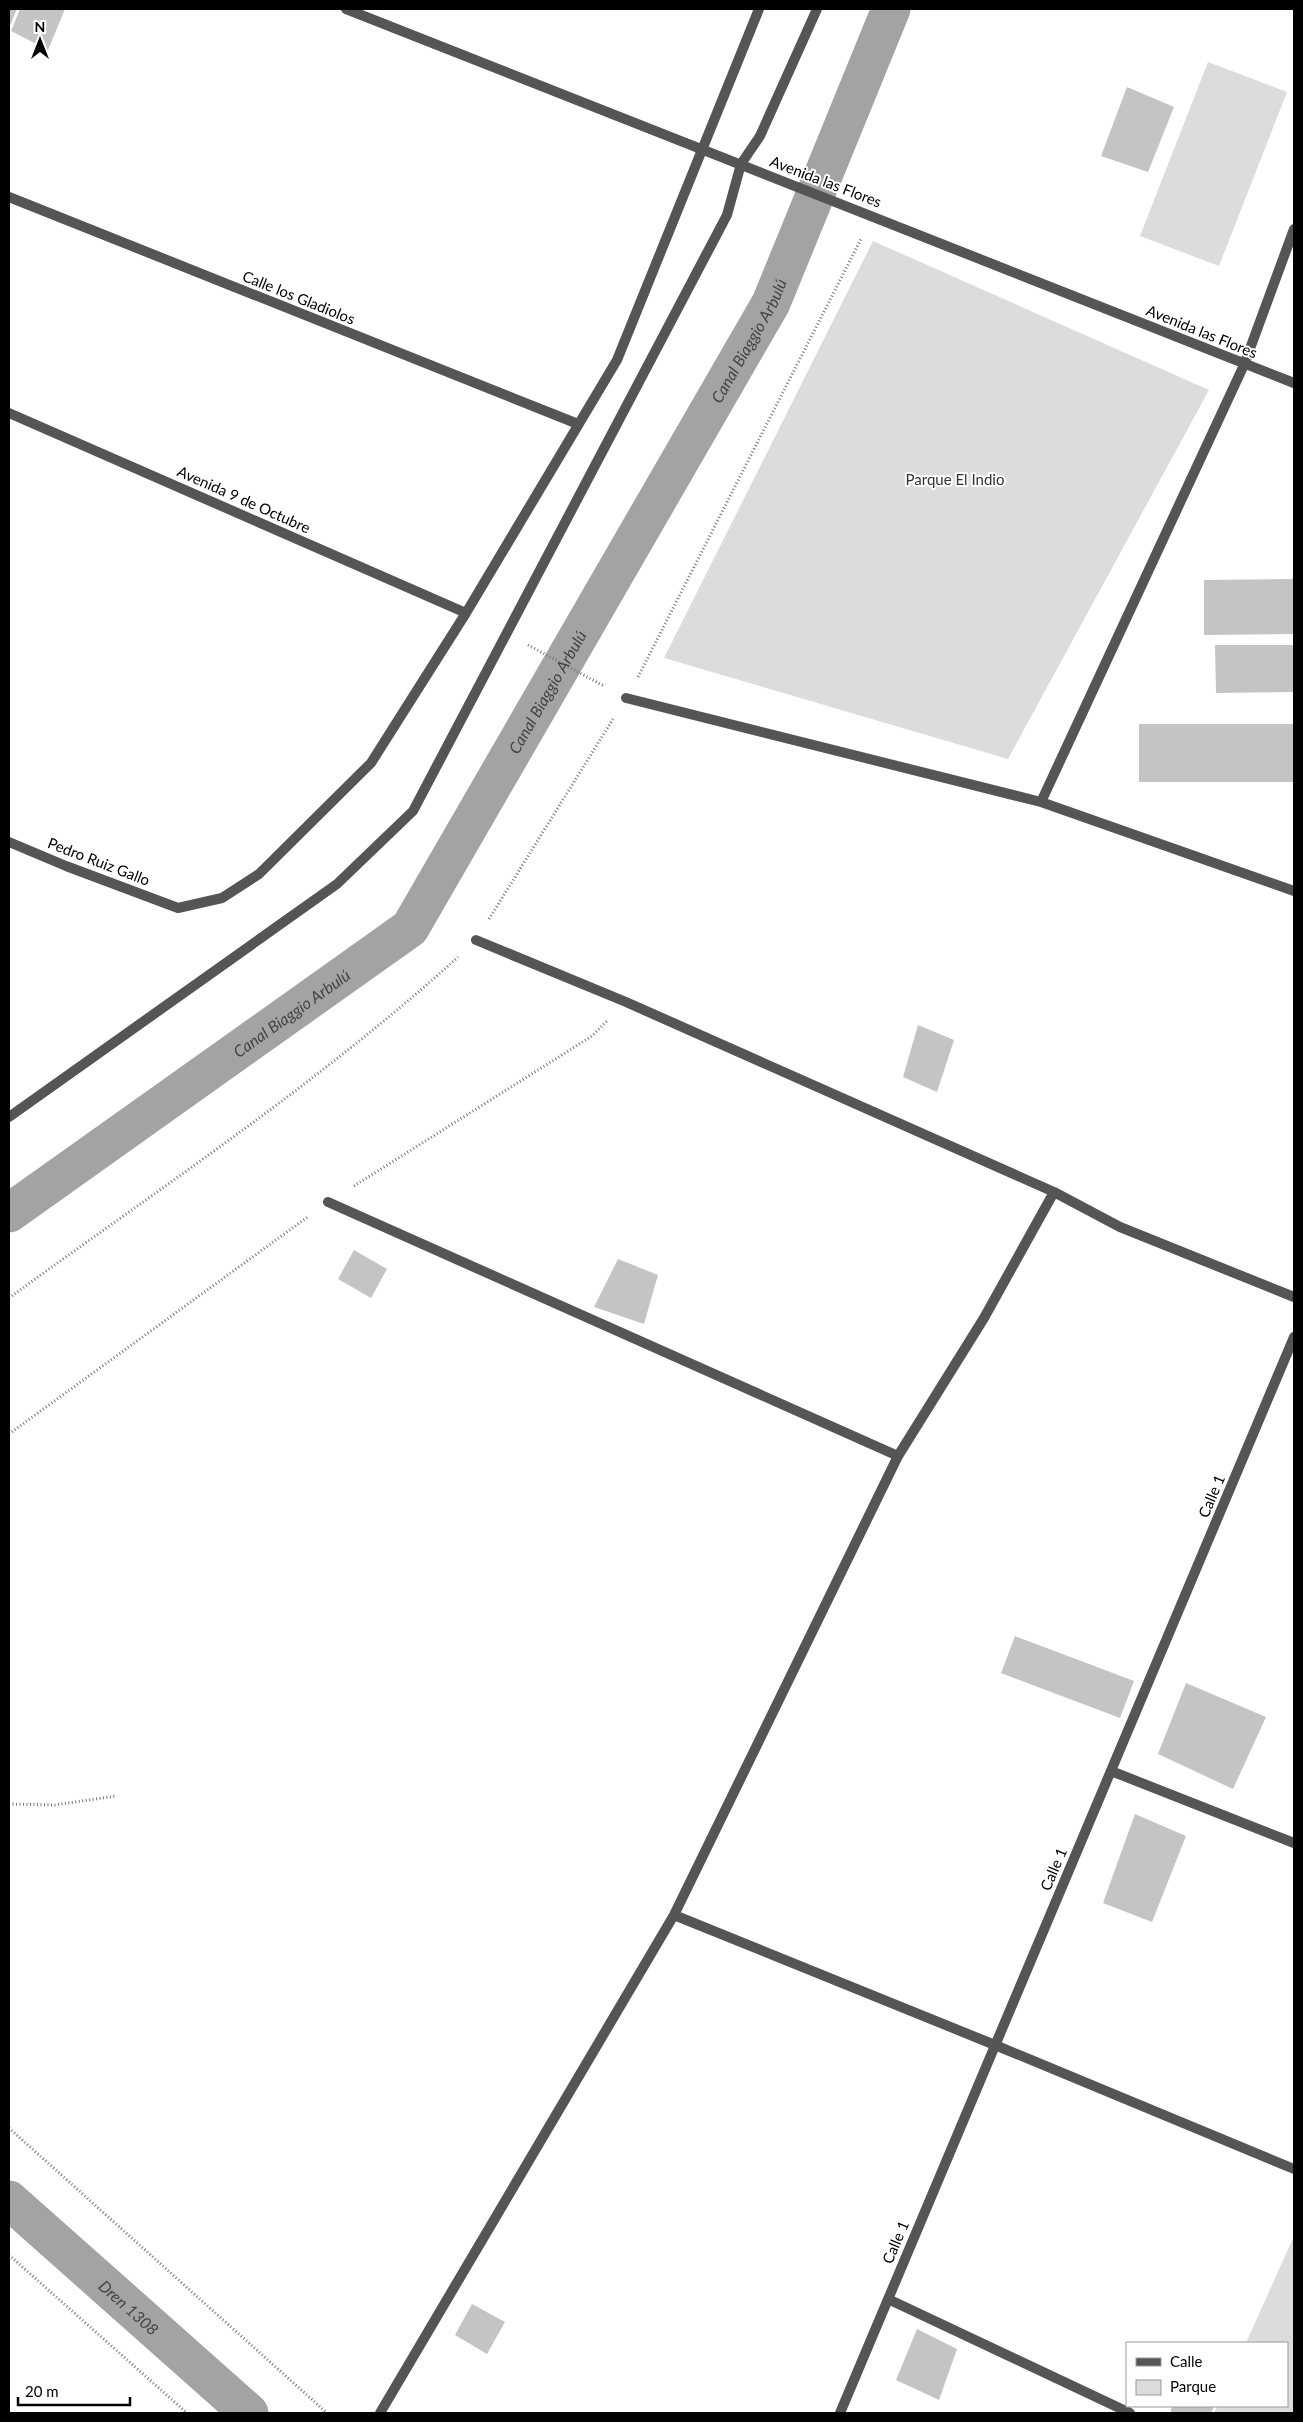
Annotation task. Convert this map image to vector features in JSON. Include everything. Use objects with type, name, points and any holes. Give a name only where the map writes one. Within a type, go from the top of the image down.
[{"type":"street","name":"Avenida las Flores","points":[[346,9],[702,150],[869,213],[1244,365],[1294,383]]},
{"type":"street","points":[[466,613],[617,360],[759,9]]},
{"type":"street","points":[[9,1117],[337,884],[414,811],[727,215],[741,164],[760,136],[817,9]]},
{"type":"street","name":"Calle los Gladiolos","points":[[9,197],[578,424]]},
{"type":"street","points":[[1041,802],[1244,365],[1294,229]]},
{"type":"street","name":"Avenida 9 de Octubre","points":[[9,413],[466,613]]},
{"type":"street","name":"Pedro Ruiz Gallo","points":[[9,842],[66,866],[178,908],[222,898],[259,874],[371,763],[466,613]]},
{"type":"street","points":[[626,698],[1041,802],[1294,891]]},
{"type":"street","points":[[476,940],[626,1002],[1054,1192],[1120,1227],[1294,1297]]},
{"type":"street","points":[[380,2413],[674,1915],[898,1456],[984,1318],[1054,1192]]},
{"type":"street","points":[[328,1202],[898,1456]]},
{"type":"street","name":"Calle 1","points":[[840,2413],[1294,1337]]},
{"type":"street","points":[[1111,1771],[1294,1843]]},
{"type":"street","points":[[674,1915],[1294,2169]]},
{"type":"street","points":[[888,2299],[1130,2413]]},
{"type":"path","points":[[9,1298],[244,1127],[397,1012],[476,940],[626,698],[869,213]]},
{"type":"path","points":[[523,642],[605,687]]},
{"type":"path","points":[[9,1804],[55,1806],[116,1796]]},
{"type":"path","points":[[9,2128],[327,2413]]},
{"type":"path","points":[[9,2255],[187,2413]]},
{"type":"green space","points":[[1208,62],[1287,92],[1219,266],[1140,236]]},
{"type":"green space","name":"Parque El Indio","points":[[873,241],[1209,390],[1008,759],[664,658]]},
{"type":"green space","points":[[1294,2236],[1294,2413],[1214,2413],[1217,2407],[1288,2407],[1288,2342],[1246,2342]]},
{"type":"building","points":[[9,9],[17,9],[9,28]]},
{"type":"building","points":[[20,9],[65,9],[48,50],[11,31]]},
{"type":"building","points":[[1127,87],[1174,107],[1148,172],[1101,156]]},
{"type":"building","points":[[1294,579],[1294,634],[1204,635],[1204,580]]},
{"type":"building","points":[[1215,645],[1294,645],[1294,692],[1216,693]]},
{"type":"building","points":[[1139,724],[1294,724],[1294,782],[1139,782]]},
{"type":"building","points":[[918,1025],[954,1040],[937,1092],[903,1077]]},
{"type":"building","points":[[354,1250],[387,1269],[371,1298],[338,1279]]},
{"type":"building","points":[[618,1259],[658,1275],[644,1324],[594,1307]]},
{"type":"building","points":[[1015,1636],[1134,1681],[1120,1718],[1001,1673]]},
{"type":"building","points":[[1186,1683],[1266,1717],[1233,1789],[1158,1754]]},
{"type":"building","points":[[1135,1814],[1186,1836],[1152,1922],[1103,1903]]},
{"type":"building","points":[[472,2304],[505,2322],[487,2354],[455,2335]]},
{"type":"building","points":[[917,2329],[957,2349],[939,2400],[896,2380]]},
{"type":"building","points":[[1172,2407],[1214,2407],[1211,2413],[1176,2413],[1170,2411]]},
{"type":"waterway","name":"Canal Biaggio Arbulú","points":[[9,1213],[410,928],[771,303],[891,9]]},
{"type":"waterway","name":"Dren 1308","points":[[9,2200],[249,2413]]}]
